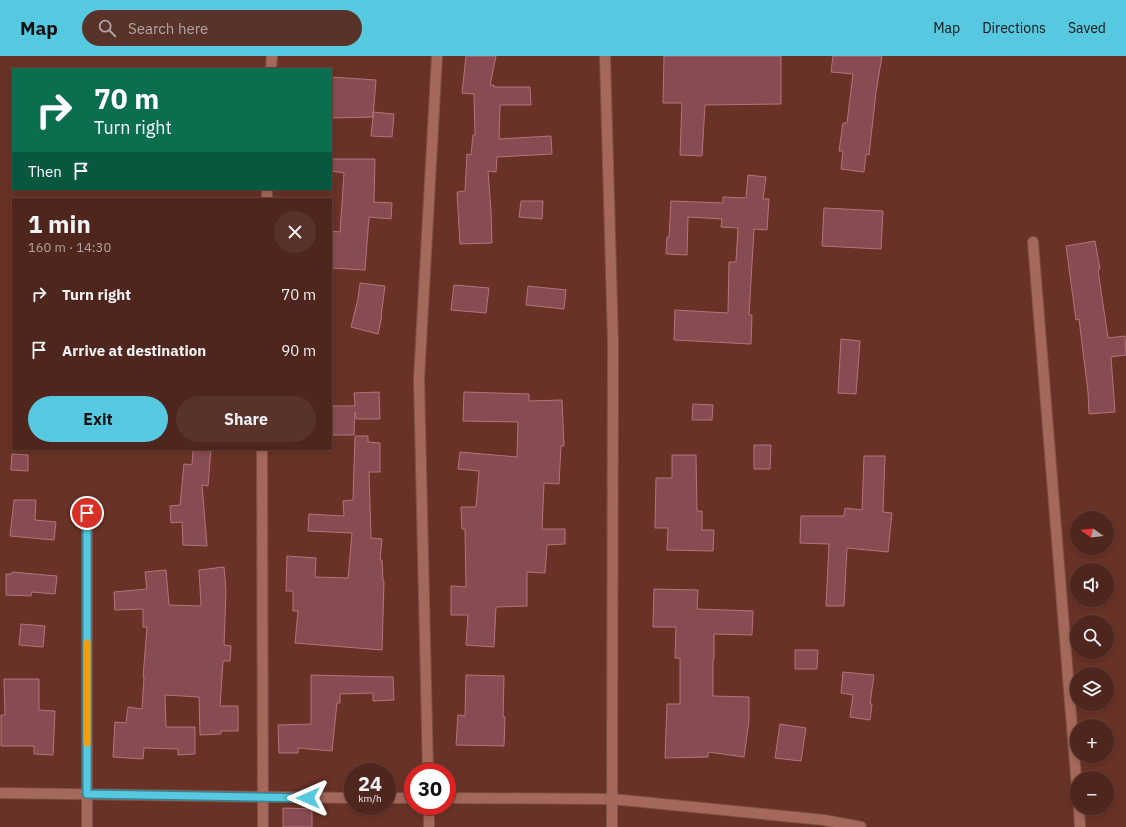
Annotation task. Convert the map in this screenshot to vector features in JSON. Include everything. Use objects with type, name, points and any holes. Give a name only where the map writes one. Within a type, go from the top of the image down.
[{"type":"street","points":[[271,68],[272,56]]},
{"type":"street","points":[[428,763],[420,379],[437,56]]},
{"type":"street","points":[[605,56],[614,342],[612,827]]},
{"type":"street","points":[[1033,242],[1076,771]]},
{"type":"street","points":[[262,450],[263,827]]},
{"type":"street","points":[[87,513],[87,827]]},
{"type":"street","points":[[0,793],[344,798]]},
{"type":"street","points":[[456,798],[612,800],[824,820],[861,827]]},
{"type":"street","points":[[429,815],[429,827]]},
{"type":"street","points":[[1079,815],[1080,827]]},
{"type":"building","points":[[466,56],[496,56],[490,85],[494,85],[494,87],[530,87],[531,105],[500,105],[499,139],[551,136],[552,154],[497,157],[496,172],[488,171],[492,243],[460,244],[457,192],[465,191],[467,154],[471,155],[473,135],[475,135],[474,94],[462,93]]},
{"type":"building","points":[[664,56],[781,56],[781,104],[705,105],[702,156],[680,155],[682,103],[663,103]]},
{"type":"building","points":[[833,56],[882,56],[876,92],[869,155],[866,154],[864,172],[841,169],[843,151],[839,151],[843,123],[847,123],[853,74],[831,72]]},
{"type":"building","points":[[332,77],[376,80],[373,112],[394,114],[392,137],[371,136],[373,117],[332,118]]},
{"type":"building","points":[[332,159],[375,159],[374,202],[392,203],[391,219],[369,217],[365,270],[332,268],[332,231],[340,232],[344,173],[332,171]]},
{"type":"building","points":[[748,175],[766,177],[763,199],[769,199],[767,230],[754,229],[749,315],[752,315],[751,344],[674,340],[675,310],[728,313],[729,262],[736,262],[738,228],[721,227],[722,219],[688,217],[687,255],[666,254],[667,237],[669,237],[671,201],[723,203],[723,197],[746,198]]},
{"type":"building","points":[[521,201],[543,201],[542,219],[519,217]]},
{"type":"building","points":[[824,208],[883,211],[881,249],[822,246]]},
{"type":"building","points":[[1095,241],[1100,269],[1098,270],[1108,338],[1125,336],[1126,355],[1111,357],[1115,412],[1089,414],[1088,392],[1079,319],[1076,320],[1066,246]]},
{"type":"building","points":[[360,283],[385,286],[382,316],[378,334],[351,327],[358,299]]},
{"type":"building","points":[[454,285],[489,288],[486,313],[451,310]]},
{"type":"building","points":[[528,286],[566,290],[564,309],[526,305]]},
{"type":"building","points":[[841,339],[860,341],[856,394],[838,393]]},
{"type":"building","points":[[379,392],[380,419],[356,419],[355,412],[354,435],[332,435],[332,406],[355,406],[354,393]]},
{"type":"building","points":[[464,392],[529,394],[529,401],[562,400],[564,446],[561,446],[559,484],[544,483],[542,529],[565,529],[565,544],[547,545],[545,573],[527,572],[527,606],[496,607],[494,647],[466,645],[468,615],[451,615],[451,586],[466,587],[465,529],[462,529],[461,507],[476,507],[479,471],[458,469],[460,452],[517,457],[518,422],[463,421]]},
{"type":"building","points":[[693,404],[713,405],[712,420],[692,420]]},
{"type":"building","points":[[355,436],[368,436],[368,442],[380,443],[380,472],[369,472],[371,538],[382,539],[380,560],[382,560],[384,581],[382,650],[295,643],[298,611],[293,611],[293,591],[286,591],[287,556],[316,558],[315,577],[348,578],[352,533],[308,531],[309,514],[344,516],[343,501],[353,500]]},
{"type":"building","points":[[754,445],[771,445],[770,469],[754,469]]},
{"type":"building","points":[[193,450],[211,450],[208,486],[202,485],[207,546],[183,545],[182,522],[171,523],[170,506],[180,505],[184,464],[192,465]]},
{"type":"building","points":[[12,454],[28,455],[28,471],[11,470]]},
{"type":"building","points":[[672,455],[696,455],[697,511],[702,511],[702,530],[714,530],[713,551],[667,550],[668,528],[655,528],[656,478],[672,478]]},
{"type":"building","points":[[864,456],[885,456],[883,512],[892,513],[888,552],[847,548],[844,606],[826,606],[829,544],[800,543],[801,516],[844,516],[845,508],[862,510]]},
{"type":"building","points":[[14,500],[36,500],[35,520],[56,522],[54,540],[10,536]]},
{"type":"building","points":[[224,567],[226,591],[224,645],[231,646],[230,661],[223,661],[220,706],[238,706],[238,731],[221,731],[221,734],[200,735],[199,697],[165,695],[166,727],[195,727],[195,754],[178,755],[178,749],[144,748],[143,759],[113,757],[115,722],[126,723],[128,707],[142,709],[147,627],[143,627],[143,609],[115,610],[114,592],[147,589],[145,572],[166,570],[169,605],[201,606],[199,570]]},
{"type":"building","points":[[12,572],[57,576],[55,594],[32,592],[31,596],[6,595],[6,574],[12,574]]},
{"type":"building","points":[[654,589],[698,590],[697,609],[753,611],[752,635],[714,634],[713,696],[749,697],[749,720],[744,757],[708,752],[708,757],[665,758],[667,704],[680,704],[680,658],[675,658],[676,627],[653,627]]},
{"type":"building","points":[[21,624],[45,626],[43,647],[19,645]]},
{"type":"building","points":[[795,650],[818,650],[817,669],[795,669]]},
{"type":"building","points":[[843,672],[874,675],[870,704],[872,704],[870,720],[850,717],[853,695],[841,693]]},
{"type":"building","points":[[311,675],[393,677],[394,700],[373,701],[373,693],[340,694],[340,703],[337,703],[332,751],[298,748],[298,753],[279,753],[278,725],[311,724]]},
{"type":"building","points":[[466,675],[504,676],[504,746],[456,745],[458,715],[465,716]]},
{"type":"building","points":[[4,679],[39,679],[39,710],[55,711],[53,755],[34,754],[34,746],[1,746],[1,715],[5,715]]},
{"type":"building","points":[[780,724],[806,728],[801,761],[775,758]]},
{"type":"building","points":[[283,808],[312,809],[312,827],[283,827]]},
{"type":"slow traffic","points":[[87,643],[87,743]]},
{"type":"route","points":[[87,513],[87,794],[308,798]]}]
